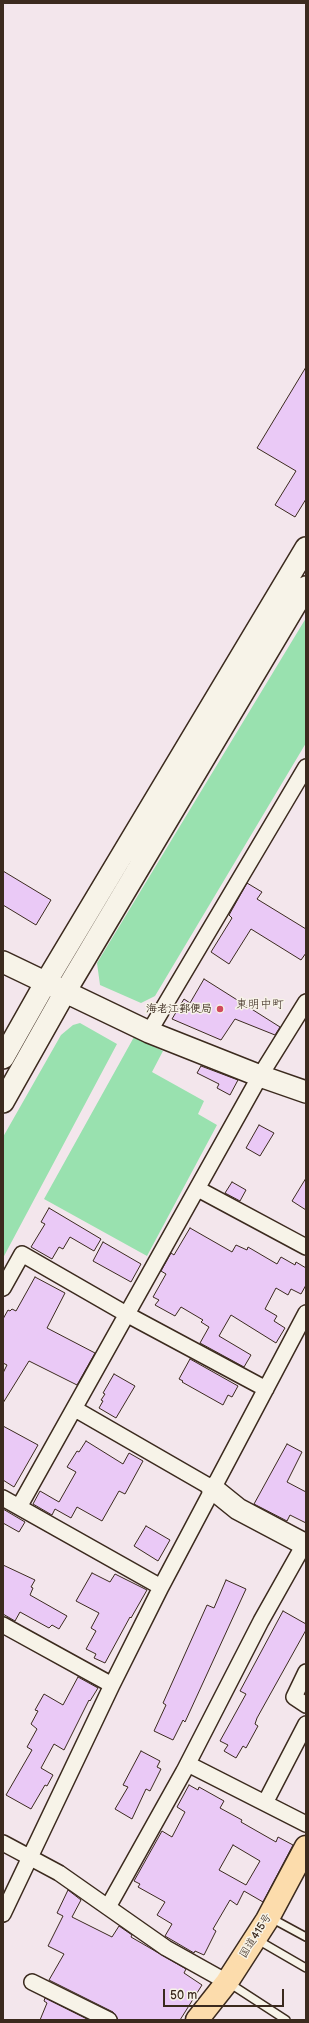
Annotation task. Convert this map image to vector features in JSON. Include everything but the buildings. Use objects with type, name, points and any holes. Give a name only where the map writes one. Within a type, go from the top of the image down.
[{"type":"highway","name":"国道415号","points":[[197,2020],[227,1982],[269,1916],[306,1847]]},
{"type":"street","points":[[3,1058],[46,982],[306,548]]},
{"type":"street","points":[[3,1102],[65,992],[306,587]]},
{"type":"street","points":[[149,1032],[306,767]]},
{"type":"street","points":[[3,962],[149,1032],[260,1076],[306,1092]]},
{"type":"street","points":[[19,1507],[128,1315],[260,1076],[306,1002]]},
{"type":"street","points":[[198,1189],[306,1247]]},
{"type":"street","points":[[3,1288],[22,1254],[128,1315],[266,1389]]},
{"type":"street","points":[[3,1914],[36,1862],[112,1685],[161,1587],[219,1494],[266,1389],[306,1313]]},
{"type":"street","points":[[75,1409],[219,1494],[238,1509],[305,1544],[261,1621],[188,1764],[108,1908]]},
{"type":"street","points":[[3,1498],[161,1587]]},
{"type":"street","points":[[4,1629],[112,1685]]},
{"type":"street","points":[[306,1672],[294,1697],[306,1705]]},
{"type":"street","points":[[265,1803],[306,1724]]},
{"type":"street","points":[[188,1764],[306,1824]]},
{"type":"street","points":[[3,1844],[59,1873],[166,1948],[227,1982]]},
{"type":"street","points":[[32,1982],[110,2020]]},
{"type":"lane","points":[[269,1916],[306,1937]]},
{"type":"lane","points":[[255,1938],[306,1968]]},
{"type":"lane","points":[[227,1982],[286,2020]]},
{"type":"green space","points":[[306,618],[306,743],[155,996],[141,1003],[100,985],[97,963]]},
{"type":"green space","points":[[80,1023],[117,1044],[3,1258],[3,1137],[61,1035],[73,1025]]},
{"type":"green space","points":[[134,1037],[163,1051],[152,1072],[204,1101],[198,1114],[217,1125],[147,1256],[44,1199]]},
{"type":"place","name":"海老江郵便局","points":[[220,1009]]},
{"type":"district","name":"東明中町","points":[[260,1005]]}]
